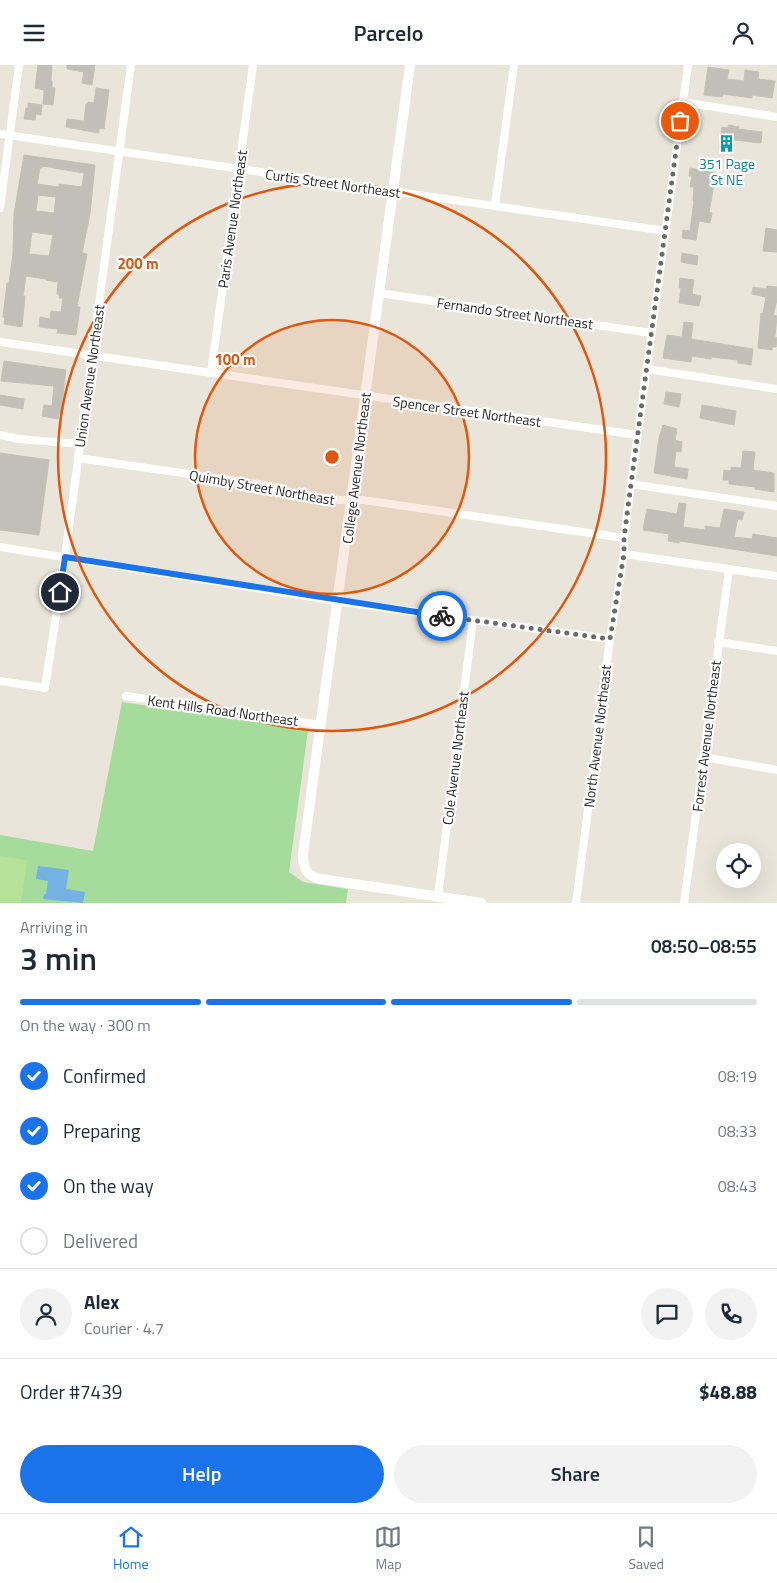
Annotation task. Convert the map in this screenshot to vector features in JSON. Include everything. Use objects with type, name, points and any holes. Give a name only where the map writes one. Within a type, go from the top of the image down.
[{"type":"street","points":[[0,208],[20,65]]},
{"type":"street","name":"Union Avenue Northeast","points":[[0,681],[45,687],[65,557],[131,65]]},
{"type":"street","name":"Paris Avenue Northeast","points":[[211,373],[253,65]]},
{"type":"street","name":"College Avenue Northeast","points":[[410,65],[303,854],[305,870],[310,876],[438,896]]},
{"type":"street","points":[[495,205],[514,65]]},
{"type":"street","name":"North Avenue Northeast","points":[[576,903],[688,65]]},
{"type":"street","points":[[683,102],[777,117]]},
{"type":"street","name":"Curtis Street Northeast","points":[[0,134],[666,231]]},
{"type":"street","name":"Fernando Street Northeast","points":[[379,293],[651,333]]},
{"type":"street","name":"Spencer Street Northeast","points":[[0,342],[638,435]]},
{"type":"street","points":[[647,369],[777,389]]},
{"type":"street","points":[[0,435],[33,441],[80,444]]},
{"type":"street","name":"Quimby Street Northeast","points":[[78,458],[266,485],[296,494],[363,500],[624,538]]},
{"type":"street","points":[[631,484],[777,506]]},
{"type":"street","points":[[0,547],[338,601],[610,639]]},
{"type":"street","points":[[624,554],[777,576]]},
{"type":"street","name":"Forrest Avenue Northeast","points":[[684,903],[729,569]]},
{"type":"street","name":"Cole Avenue Northeast","points":[[438,896],[473,620]]},
{"type":"street","points":[[718,642],[777,651]]},
{"type":"street","name":"Kent Hills Road Northeast","points":[[126,696],[321,725]]},
{"type":"street","points":[[703,757],[777,770]]},
{"type":"street","points":[[438,896],[481,903]]},
{"type":"green space","points":[[122,702],[308,730],[289,872],[303,882],[348,889],[346,903],[0,903],[0,835],[93,851]]},
{"type":"green space","points":[[0,856],[27,860],[21,903],[0,903]]},
{"type":"water","points":[[38,866],[69,870],[66,889],[85,892],[83,903],[43,899],[44,894],[46,894],[48,881],[36,879]]},
{"type":"building","points":[[38,65],[52,65],[51,81],[52,88],[55,88],[53,105],[43,104],[44,90],[35,88]]},
{"type":"building","points":[[67,65],[95,65],[92,85],[82,83],[84,72],[67,69]]},
{"type":"building","points":[[708,67],[729,70],[727,79],[744,81],[745,70],[759,72],[758,79],[775,81],[772,98],[752,95],[752,98],[723,94],[722,97],[704,95]]},
{"type":"building","points":[[96,88],[109,90],[104,129],[99,128],[99,133],[66,127],[67,119],[84,121],[86,104],[88,102],[94,103]]},
{"type":"building","points":[[28,103],[42,105],[41,115],[36,114],[35,120],[24,119]]},
{"type":"building","points":[[728,125],[739,127],[738,129],[762,132],[761,143],[734,140],[732,151],[719,149],[722,127],[728,128]]},
{"type":"building","points":[[24,155],[95,165],[90,214],[82,253],[87,254],[77,307],[80,307],[76,335],[57,333],[58,329],[39,327],[40,317],[50,319],[51,311],[61,312],[63,298],[59,298],[59,294],[57,294],[58,282],[46,279],[26,276],[22,327],[4,324],[5,318],[3,317],[7,283],[9,283],[13,254],[14,214]],"holes":[[[42,166],[84,173],[82,187],[59,184],[59,187],[37,184]],[[38,195],[56,197],[54,213],[36,211]],[[32,232],[53,235],[49,256],[29,254]]]},
{"type":"building","points":[[690,168],[716,173],[709,212],[712,213],[710,223],[699,221],[696,240],[682,238],[683,230],[690,231],[694,201],[694,187],[690,187],[692,176],[689,176]]},
{"type":"building","points":[[766,228],[777,230],[777,252],[763,251]]},
{"type":"building","points":[[682,253],[698,256],[697,265],[681,262]]},
{"type":"building","points":[[680,278],[694,280],[692,294],[701,296],[699,306],[679,303]]},
{"type":"building","points":[[767,286],[777,287],[777,300],[773,315],[777,316],[775,337],[777,341],[776,347],[772,347],[772,350],[758,348],[761,313],[763,314],[766,297],[752,294],[753,287],[766,289]]},
{"type":"building","points":[[684,322],[693,323],[691,339],[753,349],[751,365],[738,363],[738,360],[712,357],[711,359],[692,356],[691,362],[663,358],[667,335],[682,337]]},
{"type":"building","points":[[4,361],[66,370],[61,413],[59,413],[58,419],[42,416],[44,405],[52,406],[54,386],[1,381]]},
{"type":"building","points":[[666,392],[681,394],[679,407],[664,404]]},
{"type":"building","points":[[0,395],[24,399],[23,409],[0,405]]},
{"type":"building","points":[[702,405],[736,411],[734,425],[700,418]]},
{"type":"building","points":[[663,425],[677,429],[675,440],[682,442],[681,452],[676,451],[674,467],[688,469],[687,479],[654,473],[659,438]]},
{"type":"building","points":[[743,451],[755,452],[753,470],[774,473],[774,492],[755,489],[755,487],[729,484],[729,480],[723,480],[724,470],[731,471],[731,467],[741,468]]},
{"type":"building","points":[[0,453],[49,460],[39,535],[0,530]]},
{"type":"building","points":[[679,503],[686,504],[683,527],[705,530],[705,526],[720,528],[724,509],[744,512],[742,520],[738,519],[734,537],[752,539],[753,534],[777,538],[777,556],[680,541],[679,543],[668,541],[669,534],[643,530],[647,509],[677,514]]},
{"type":"way so far","points":[[442,616],[610,639],[624,554],[624,538],[680,121]]},
{"type":"place","name":"351 Page St NE","points":[[727,143]]},
{"type":"route","points":[[60,592],[65,557],[442,616]]}]
